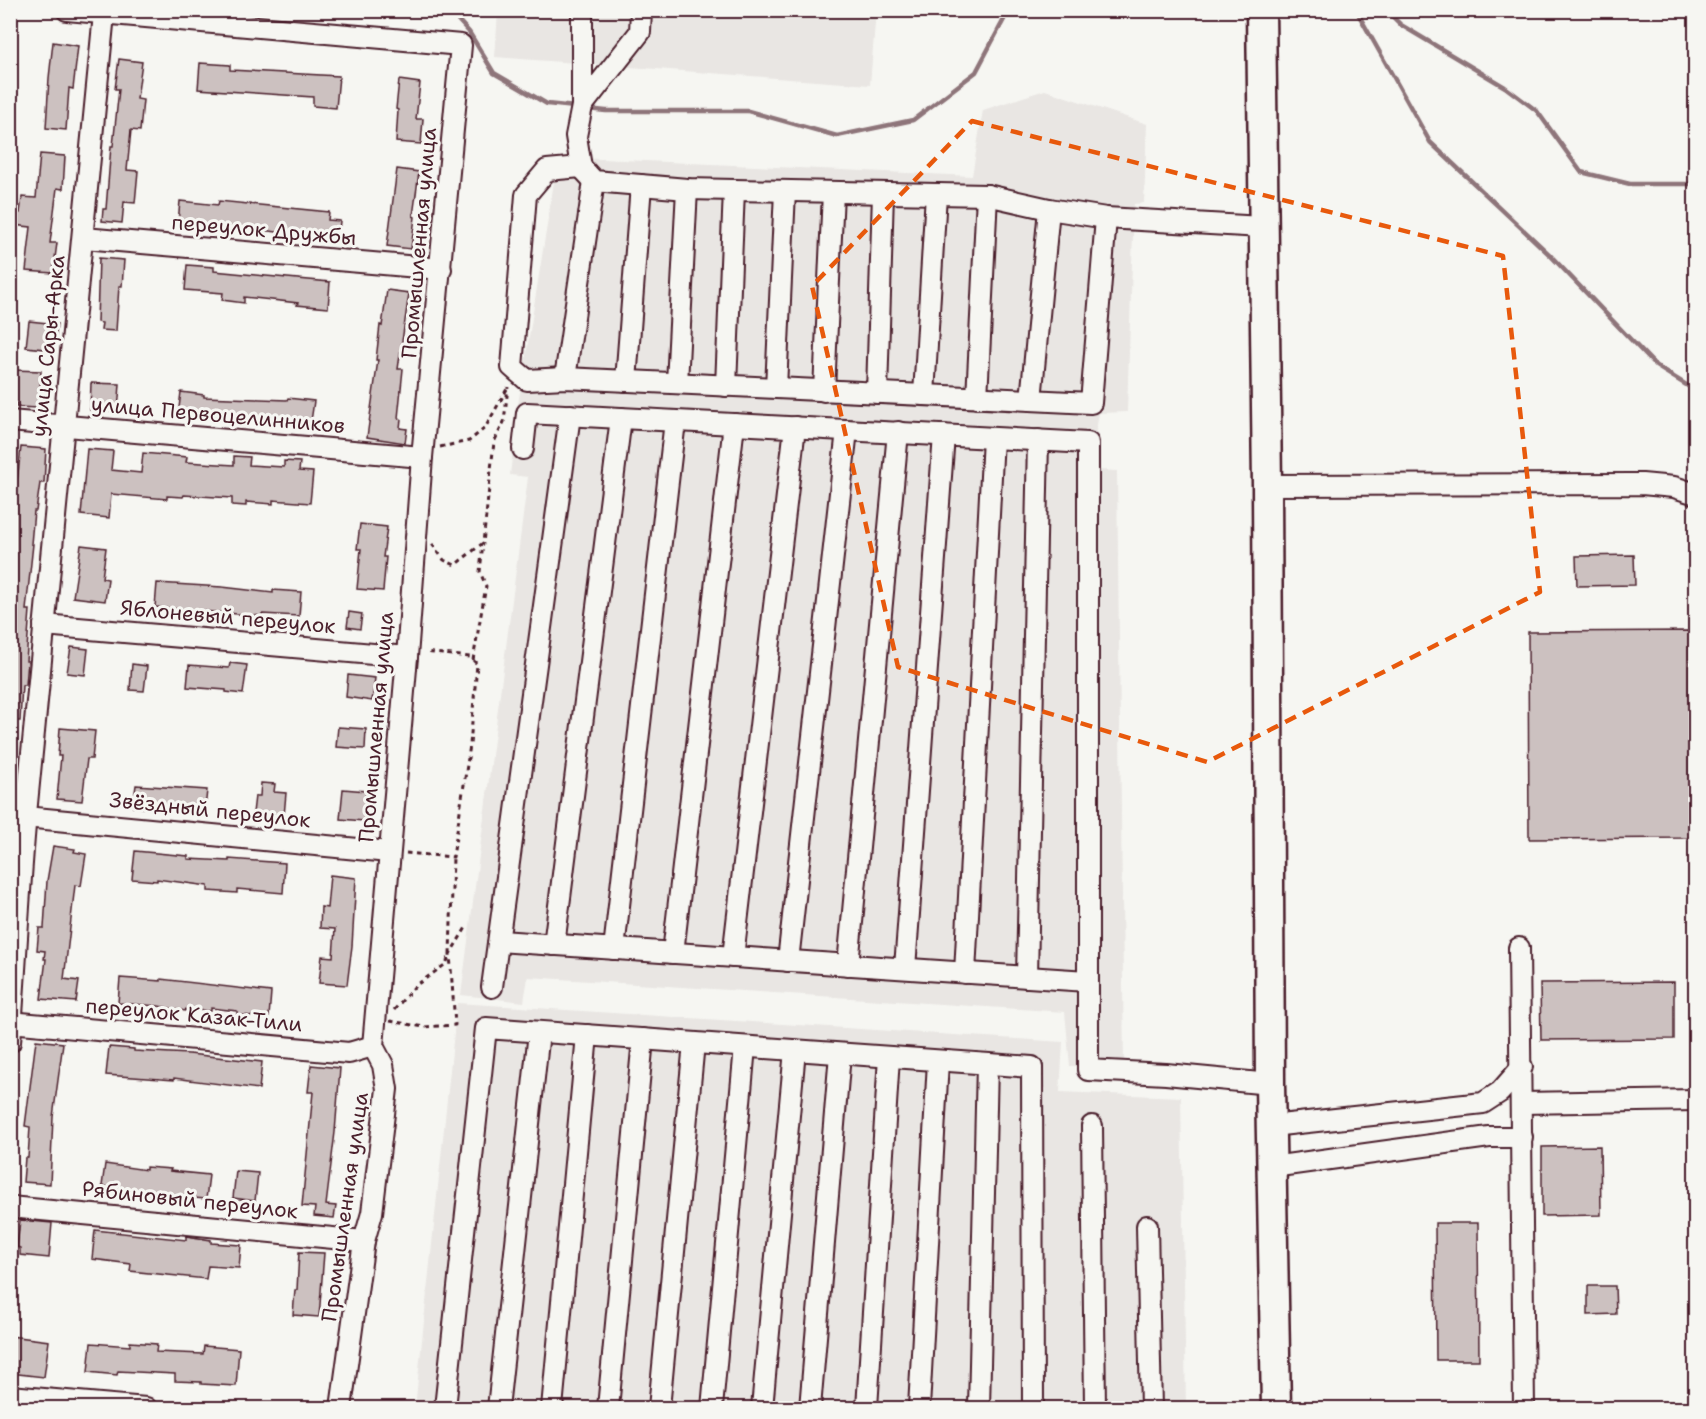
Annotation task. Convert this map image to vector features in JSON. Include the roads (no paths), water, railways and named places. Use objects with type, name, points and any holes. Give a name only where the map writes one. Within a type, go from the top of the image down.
[{"type":"highway","points":[[1261,10],[1267,485],[1270,1084],[1276,1408]]},
{"type":"lane","points":[[67,10],[104,14]]},
{"type":"lane","points":[[565,378],[587,174],[576,136],[582,106],[582,10]]},
{"type":"lane","points":[[582,106],[640,32],[641,10]]},
{"type":"lane","name":"Промышленная улица","points":[[104,14],[461,45],[423,454],[408,653],[373,1046],[383,1065],[387,1089],[372,1213],[364,1241],[341,1408]]},
{"type":"lane","name":"улица Сары-Арка","points":[[11,1029],[25,817],[63,426],[84,238],[104,14]]},
{"type":"lane","points":[[1106,218],[1091,403],[565,378],[527,380],[512,367],[526,195],[547,170],[587,174],[641,185],[687,189],[987,195],[1049,209],[1106,218],[1262,227]]},
{"type":"lane","points":[[626,381],[641,185]]},
{"type":"lane","points":[[677,384],[687,189]]},
{"type":"lane","points":[[726,386],[734,190]]},
{"type":"lane","points":[[776,388],[785,191]]},
{"type":"lane","points":[[824,391],[833,192]]},
{"type":"lane","points":[[876,393],[883,193]]},
{"type":"lane","points":[[924,395],[936,194]]},
{"type":"lane","points":[[977,398],[987,195]]},
{"type":"lane","points":[[1031,400],[1049,209]]},
{"type":"lane","name":"переулок Дружбы","points":[[84,238],[441,269]]},
{"type":"lane","points":[[523,449],[527,413],[1088,443],[1088,1070],[1166,1074],[1270,1084]]},
{"type":"lane","points":[[492,987],[570,415]]},
{"type":"lane","points":[[554,945],[621,418]]},
{"type":"lane","name":"улица Первоцелинников","points":[[10,421],[423,454]]},
{"type":"lane","points":[[614,949],[675,421]]},
{"type":"lane","points":[[673,953],[734,424]]},
{"type":"lane","points":[[733,957],[795,427]]},
{"type":"lane","points":[[788,961],[847,430]]},
{"type":"lane","points":[[848,965],[898,432]]},
{"type":"lane","points":[[905,969],[944,435]]},
{"type":"lane","points":[[965,973],[993,438]]},
{"type":"lane","points":[[1027,977],[1038,440]]},
{"type":"lane","points":[[1267,485],[1642,484],[1674,487],[1695,494]]},
{"type":"lane","name":"Яблоневый переулок","points":[[44,625],[408,653]]},
{"type":"lane","name":"Звёздный переулок","points":[[25,817],[389,852]]},
{"type":"lane","points":[[499,941],[1087,981]]},
{"type":"lane","points":[[1519,948],[1524,1408]]},
{"type":"lane","points":[[445,1408],[486,1028],[1032,1067],[1033,1408]]},
{"type":"lane","name":"переулок Казак-Тили","points":[[11,1029],[349,1053],[373,1046]]},
{"type":"lane","points":[[498,1408],[538,1032]]},
{"type":"lane","points":[[552,1408],[587,1035]]},
{"type":"lane","points":[[608,1408],[643,1039]]},
{"type":"lane","points":[[659,1408],[694,1043]]},
{"type":"lane","points":[[712,1408],[745,1047]]},
{"type":"lane","points":[[762,1408],[795,1050]]},
{"type":"lane","points":[[810,1408],[840,1054]]},
{"type":"lane","points":[[867,1408],[889,1057]]},
{"type":"lane","points":[[919,1408],[938,1061]]},
{"type":"lane","points":[[979,1408],[987,1064]]},
{"type":"lane","points":[[1271,1126],[1483,1103],[1500,1092],[1522,1067]]},
{"type":"lane","points":[[1522,1103],[1695,1100]]},
{"type":"lane","points":[[1092,1126],[1095,1408]]},
{"type":"lane","points":[[1272,1167],[1489,1137],[1522,1137]]},
{"type":"lane","name":"Рябиновый переулок","points":[[10,1207],[364,1241]]},
{"type":"lane","points":[[1147,1226],[1151,1408]]},
{"type":"lane","points":[[10,1396],[146,1408]]},
{"type":"waterway","points":[[449,10],[469,32],[494,73],[547,104],[575,107]]},
{"type":"waterway","points":[[587,109],[748,111],[837,136],[913,120],[976,72],[1009,10]]},
{"type":"waterway","points":[[1356,10],[1430,142],[1550,255],[1656,366],[1696,391]]},
{"type":"waterway","points":[[1386,10],[1401,25],[1505,87],[1537,111],[1581,172],[1630,184],[1696,184]]}]
